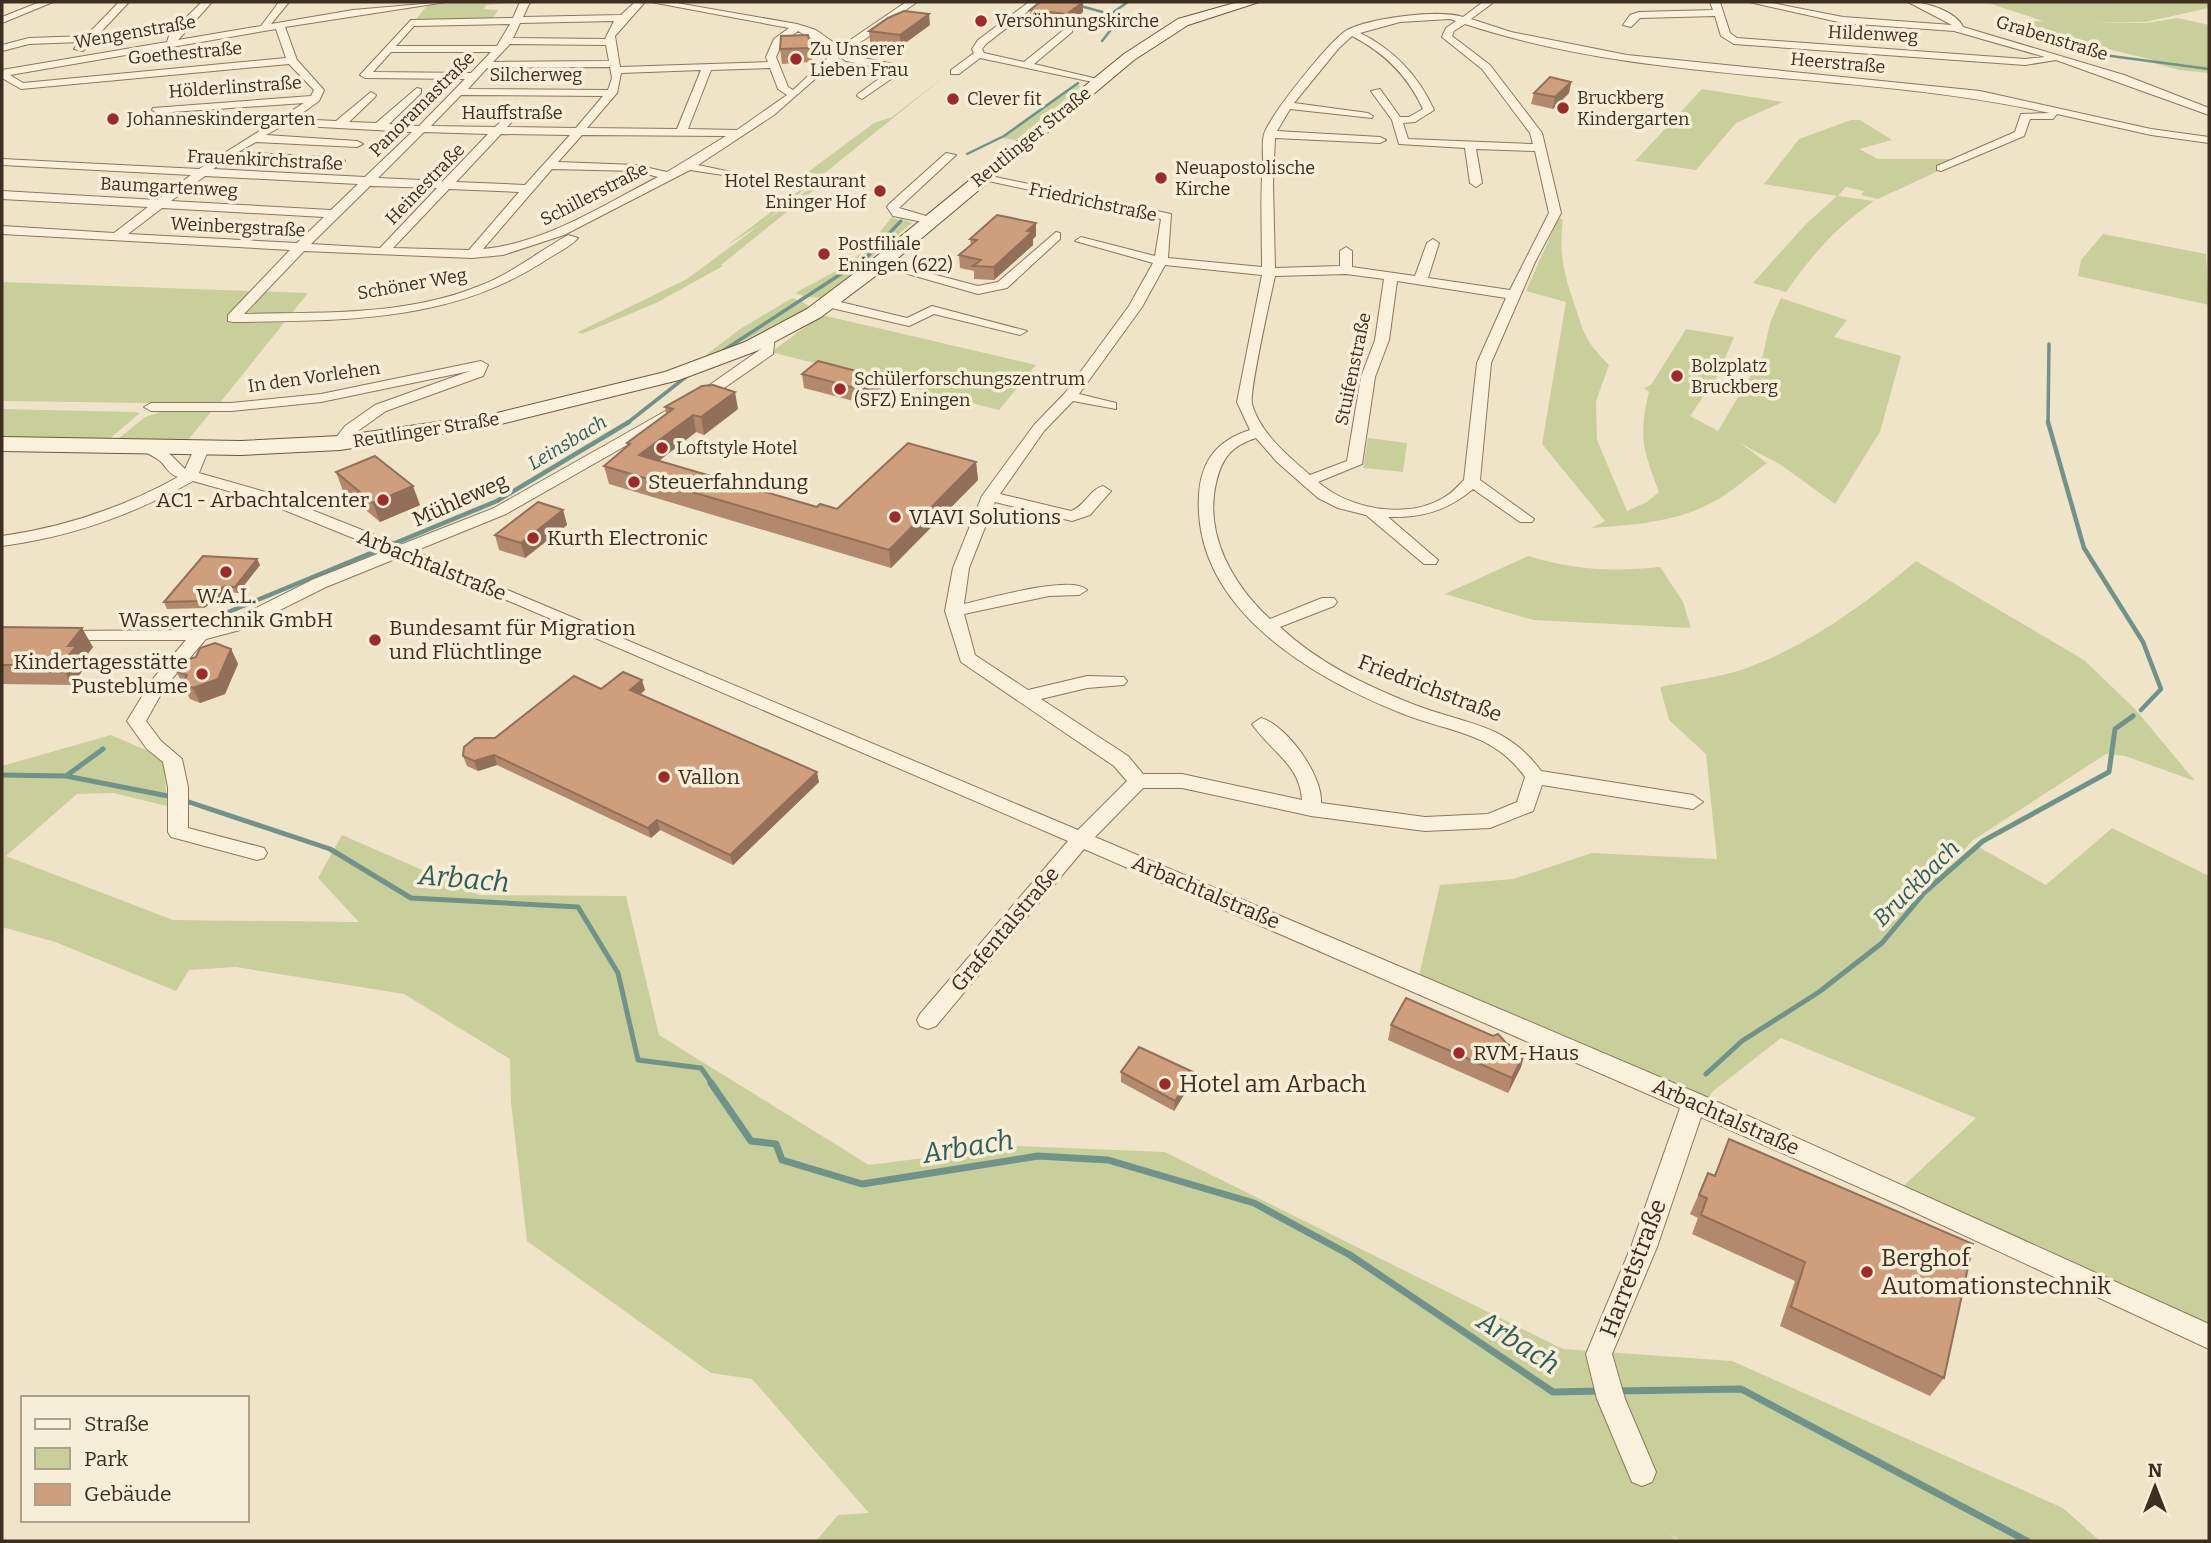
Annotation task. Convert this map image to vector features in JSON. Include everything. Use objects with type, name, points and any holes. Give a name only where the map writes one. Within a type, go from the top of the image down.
[{"type":"main road","name":"Reutlinger Straße","points":[[2,444],[201,448],[340,443],[494,420],[672,376],[760,348],[828,303],[879,264],[1098,82],[1178,25],[1252,2]]},
{"type":"street","points":[[2,20],[48,2]]},
{"type":"street","points":[[71,61],[86,39],[124,2]]},
{"type":"street","points":[[172,43],[174,35],[207,2]]},
{"type":"street","points":[[266,28],[266,22],[284,2]]},
{"type":"street","points":[[353,13],[361,2]]},
{"type":"street","name":"Wengenstraße","points":[[2,73],[353,13],[440,2]]},
{"type":"street","name":"Panoramastraße","points":[[233,318],[297,248],[425,130],[503,45],[525,2]]},
{"type":"street","points":[[471,254],[611,93],[617,81],[609,42],[612,29],[640,2]]},
{"type":"street","points":[[656,2],[797,27],[812,32],[849,59],[900,68],[862,96]]},
{"type":"street","name":"Schillerstraße","points":[[471,254],[503,251],[539,241],[688,166],[741,133],[795,94],[841,51],[912,2]]},
{"type":"street","points":[[980,55],[977,49],[982,42],[1035,2]]},
{"type":"street","points":[[1397,120],[1411,120],[1429,110],[1421,90],[1402,66],[1374,43],[1351,32],[1334,47],[1287,105],[1270,134],[1267,183],[1269,272],[1244,402],[1259,432],[1307,481],[1344,505],[1372,512],[1413,513],[1448,502],[1472,482],[1484,363],[1555,214],[1537,148],[1536,132],[1486,67],[1447,37],[1449,30],[1489,2]]},
{"type":"street","name":"Grabenstraße","points":[[1754,2],[1843,20],[1954,29],[2144,85],[2209,112]]},
{"type":"street","points":[[1913,2],[1952,19],[1959,26],[1954,29]]},
{"type":"street","points":[[1628,25],[1633,17],[1639,15],[1717,7]]},
{"type":"street","name":"Hildenweg","points":[[1717,7],[1726,37],[1741,43],[2034,62],[2056,57]]},
{"type":"street","name":"Heerstraße","points":[[1351,32],[1426,16],[1465,19],[1517,36],[1644,61],[1973,93],[2163,134],[2209,140]]},
{"type":"street","points":[[474,76],[365,75],[411,23],[623,18]]},
{"type":"street","name":"Hölderlinstraße","points":[[116,237],[199,173],[252,138],[283,122],[315,99],[319,90],[292,61],[280,26]]},
{"type":"street","points":[[795,94],[783,89],[771,57],[778,40],[797,27]]},
{"type":"street","points":[[1025,66],[1069,30]]},
{"type":"street","points":[[2,48],[29,41],[86,39]]},
{"type":"street","points":[[521,79],[549,42]]},
{"type":"street","points":[[387,49],[609,42]]},
{"type":"street","points":[[673,68],[679,53]]},
{"type":"street","points":[[955,72],[972,57],[980,55],[1098,82]]},
{"type":"street","name":"Goethestraße","points":[[2,73],[21,86],[292,61]]},
{"type":"street","points":[[485,65],[521,79],[574,65],[707,68],[772,65]]},
{"type":"street","points":[[565,84],[574,65]]},
{"type":"street","points":[[681,132],[707,68]]},
{"type":"street","name":"Silcherweg","points":[[460,92],[521,79],[611,93]]},
{"type":"street","points":[[378,128],[417,91]]},
{"type":"street","points":[[1376,91],[1397,120],[1403,142],[1537,148]]},
{"type":"street","points":[[339,125],[370,94]]},
{"type":"street","name":"Hölderlinstraße","points":[[157,110],[315,99]]},
{"type":"street","points":[[1287,105],[1368,116]]},
{"type":"street","name":"Heinestraße","points":[[383,252],[519,108]]},
{"type":"street","points":[[1941,168],[2020,134],[2025,116],[2096,119]]},
{"type":"street","name":"Hauffstraße","points":[[283,122],[425,130],[741,133]]},
{"type":"street","points":[[1444,131],[1449,144]]},
{"type":"street","points":[[1479,131],[1486,146]]},
{"type":"street","points":[[1270,134],[1380,140]]},
{"type":"street","points":[[252,138],[357,144]]},
{"type":"street","points":[[1470,146],[1476,183]]},
{"type":"street","points":[[225,155],[339,161]]},
{"type":"street","points":[[929,221],[897,213],[893,207],[950,155]]},
{"type":"street","name":"Frauenkirchstraße","points":[[2,162],[367,183],[526,189]]},
{"type":"street","points":[[548,165],[636,168],[668,176]]},
{"type":"street","points":[[688,166],[732,175]]},
{"type":"street","name":"Friedrichstraße","points":[[981,178],[1167,217],[1161,261],[1135,307],[1070,397],[1039,428],[990,496],[961,569],[954,611],[967,658],[1121,761],[1138,781]]},
{"type":"street","name":"Baumgartenweg","points":[[2,195],[334,214]]},
{"type":"street","name":"Schöner Weg","points":[[233,318],[361,314],[474,293],[511,276],[607,219],[610,212],[604,209]]},
{"type":"street","name":"Weinbergstraße","points":[[2,230],[297,248],[471,254]]},
{"type":"street","points":[[879,264],[966,287],[992,289],[1002,285],[1056,236]]},
{"type":"street","points":[[1080,241],[1161,261],[1269,272],[1346,270],[1515,295]]},
{"type":"street","points":[[1421,279],[1433,243]]},
{"type":"street","points":[[1346,251],[1346,270]]},
{"type":"street","name":"Stuifenstraße","points":[[1307,481],[1354,464],[1368,377],[1382,340],[1391,275]]},
{"type":"street","points":[[828,303],[909,322],[932,310],[1020,331]]},
{"type":"street","name":"Mühleweg","points":[[40,636],[200,635],[234,626],[320,583],[500,511],[706,394],[760,348]]},
{"type":"street","name":"In den Vorlehen","points":[[151,407],[231,407],[321,398],[481,365],[478,373],[471,377],[417,393],[388,406],[349,430],[340,443]]},
{"type":"street","points":[[1070,397],[1111,406]]},
{"type":"street","name":"Friedrichstraße","points":[[1259,432],[1227,442],[1213,463],[1205,501],[1204,526],[1214,557],[1234,589],[1267,626],[1327,672],[1411,710],[1497,736],[1523,757],[1535,777]]},
{"type":"street","name":"Arbachtalstraße","points":[[146,447],[173,463],[177,472],[264,496],[522,600],[1694,1102],[2209,1337]]},
{"type":"street","points":[[173,463],[201,448]]},
{"type":"street","points":[[2,541],[55,533],[107,518],[190,477],[201,448]]},
{"type":"street","points":[[1472,482],[1526,519]]},
{"type":"street","points":[[990,496],[1072,516],[1087,510],[1103,491]]},
{"type":"street","points":[[1372,512],[1430,560]]},
{"type":"street","points":[[954,611],[1049,591],[1079,590]]},
{"type":"street","points":[[1267,626],[1328,602]]},
{"type":"street","points":[[200,635],[158,684],[136,721],[154,745],[172,759],[178,797],[178,832],[257,853]]},
{"type":"street","points":[[1025,697],[1087,682],[1118,681]]},
{"type":"street","points":[[1261,724],[1281,741],[1311,787],[1311,809]]},
{"type":"street","points":[[1081,839],[1138,781],[1182,781],[1311,809],[1425,824],[1490,821],[1526,806],[1535,777],[1693,802]]},
{"type":"street","name":"Grafentalstraße","points":[[928,1020],[1081,839]]},
{"type":"street","name":"Harretstraße","points":[[1642,1472],[1611,1399],[1600,1353],[1644,1247],[1694,1102]]},
{"type":"green space","points":[[456,2],[521,2],[487,5],[483,9],[498,10],[493,18],[510,18],[415,20],[427,6]]},
{"type":"green space","points":[[1985,2],[2209,2],[2209,8],[2145,22],[2066,22],[2043,21]]},
{"type":"green space","points":[[2178,18],[2209,25],[2209,73],[2179,70],[2150,62],[2153,60],[2005,24],[2026,21],[2147,23]]},
{"type":"green space","points":[[949,73],[760,225],[726,246],[813,180],[807,178],[814,173],[808,172],[874,123],[892,117]]},
{"type":"green space","points":[[1078,83],[1080,87],[1016,140],[1002,138]]},
{"type":"green space","points":[[1702,89],[1783,102],[1736,123],[1696,170],[1635,161]]},
{"type":"green space","points":[[1851,120],[1860,120],[1892,140],[1859,149],[1878,159],[1964,159],[1878,199],[1861,195],[1864,191],[1846,187],[1838,196],[1874,201],[1826,242],[1786,292],[1753,283],[1804,226],[1837,196],[1764,184],[1799,139]]},
{"type":"green space","points":[[814,185],[819,186],[721,265],[723,266],[656,303],[582,334],[578,332],[687,279]]},
{"type":"green space","points":[[892,217],[900,221],[866,257],[804,296],[795,293],[843,267],[865,250]]},
{"type":"green space","points":[[1559,217],[1563,220],[1561,241],[1564,270],[1585,335],[1609,365],[1596,401],[1597,440],[1627,511],[1647,502],[1659,492],[1644,443],[1644,421],[1649,392],[1644,388],[1651,385],[1686,329],[1734,337],[1718,375],[1690,416],[1718,431],[1763,355],[1770,323],[1781,298],[1847,320],[1834,337],[1901,356],[1880,432],[1835,504],[1781,465],[1740,443],[1767,463],[1717,500],[1666,519],[1591,528],[1605,521],[1542,444],[1566,302],[1526,291]]},
{"type":"green space","points":[[905,220],[912,223],[823,298],[807,297],[869,258]]},
{"type":"green space","points":[[2103,234],[2206,254],[2209,305],[2078,276],[2081,260]]},
{"type":"green space","points":[[2,282],[308,293],[219,404],[2,401]]},
{"type":"green space","points":[[792,298],[798,300],[720,351],[708,357],[706,355],[740,329]]},
{"type":"green space","points":[[801,301],[810,307],[727,349]]},
{"type":"green space","points":[[822,315],[1036,365],[999,410],[771,352]]},
{"type":"green space","points":[[2,409],[140,413],[107,441],[2,438]]},
{"type":"green space","points":[[160,412],[211,412],[188,440],[118,439],[145,417]]},
{"type":"green space","points":[[1368,438],[1407,443],[1403,472],[1363,468]]},
{"type":"green space","points":[[1528,556],[1594,569],[1660,567],[1683,602],[1691,628],[1533,620],[1445,594]]},
{"type":"green space","points":[[1916,561],[2084,660],[2136,710],[2195,781],[2125,756],[2106,754],[1972,841],[1936,882],[1977,846],[2046,885],[2112,828],[2209,876],[2209,1337],[1897,1192],[1976,1118],[1781,1038],[1712,1092],[1704,1106],[1419,976],[1440,885],[1513,879],[1592,853],[1717,859],[1706,754],[1669,720],[1660,687],[1734,672],[1791,648],[1856,608]]},
{"type":"green space","points":[[111,735],[164,758],[167,806],[113,793],[77,794],[6,856],[173,920],[359,922],[318,878],[342,835],[480,895],[626,896],[659,1035],[869,1165],[1018,1146],[1165,1152],[1563,1349],[1732,1361],[2063,1508],[2100,1541],[1680,1541],[1669,1533],[1678,1541],[816,1541],[838,1515],[869,1513],[752,1379],[711,1373],[527,1241],[511,1103],[510,1059],[404,994],[236,967],[189,970],[176,991],[55,942],[2,927],[2,766]]},
{"type":"building","points":[[1040,2],[1083,2],[1067,14],[1030,10]]},
{"type":"building","points":[[904,11],[929,14],[900,35],[869,31],[888,18]]},
{"type":"building","points":[[808,35],[811,48],[780,49],[781,36]]},
{"type":"building","points":[[1550,77],[1571,82],[1555,97],[1534,93]]},
{"type":"building","points":[[997,215],[1036,223],[1027,231],[1032,232],[994,267],[973,266],[981,260],[959,255],[977,240],[970,239]]},
{"type":"building","points":[[818,361],[879,377],[863,390],[802,374]]},
{"type":"building","points":[[713,385],[735,392],[701,417],[693,415],[639,455],[817,507],[820,504],[837,509],[908,443],[976,462],[889,550],[604,466],[630,444],[627,443],[673,409],[665,407],[702,386]]},
{"type":"building","points":[[375,456],[413,486],[373,503],[336,472]]},
{"type":"building","points":[[538,502],[563,510],[521,543],[495,535]]},
{"type":"building","points":[[203,556],[257,559],[235,587],[225,586],[201,601],[164,602]]},
{"type":"building","points":[[2,627],[82,628],[68,646],[76,646],[61,665],[2,665]]},
{"type":"building","points":[[215,643],[231,649],[218,679],[193,688],[182,684],[187,675],[176,671],[180,662],[196,657],[200,648]]},
{"type":"building","name":"Vallon","points":[[623,672],[642,680],[630,690],[817,772],[730,855],[657,820],[648,828],[494,755],[474,761],[463,756],[464,747],[475,738],[495,738],[574,676],[601,689]]},
{"type":"building","points":[[1406,998],[1493,1036],[1498,1034],[1507,1044],[1525,1052],[1512,1078],[1391,1025]]},
{"type":"building","name":"Hotel am Arbach","points":[[1139,1047],[1193,1072],[1175,1101],[1121,1072]]},
{"type":"building","name":"Berghof Automationstechnik","points":[[1729,1139],[1973,1244],[1944,1378],[1791,1307],[1805,1262],[1701,1215],[1707,1198],[1699,1195],[1708,1173],[1715,1176]]},
{"type":"waterway","name":"Leinsbach","points":[[1066,2],[1121,17],[1102,41]]},
{"type":"waterway","points":[[1112,13],[1128,2]]},
{"type":"waterway","points":[[2096,54],[2209,69]]},
{"type":"waterway","name":"Leinsbach","points":[[967,154],[1004,136],[1078,83]]},
{"type":"waterway","name":"Leinsbach","points":[[718,354],[867,257],[901,221]]},
{"type":"waterway","name":"Bruckbach","points":[[2048,422],[2049,344]]},
{"type":"waterway","name":"Leinsbach","points":[[627,423],[687,376]]},
{"type":"waterway","name":"Bruckbach","points":[[2048,422],[2084,548],[2143,642],[2161,689],[2141,710]]},
{"type":"waterway","name":"Leinsbach","points":[[209,620],[497,501],[627,423]]},
{"type":"waterway","name":"Bruckbach","points":[[1706,1074],[1742,1041],[1819,992],[1882,943],[1925,892],[1983,841],[2109,772],[2115,729],[2133,716],[2131,718]]},
{"type":"waterway","name":"Leinsbach","points":[[66,776],[103,749]]},
{"type":"waterway","name":"Arbach","points":[[2,775],[66,776]]},
{"type":"waterway","name":"Arbach","points":[[66,776],[173,797]]},
{"type":"waterway","name":"Arbach","points":[[183,800],[330,849],[411,898],[578,907],[618,973],[638,1060],[701,1068],[713,1085]]},
{"type":"waterway","name":"Arbach","points":[[711,1083],[751,1141],[776,1144],[782,1160],[862,1184],[1038,1156],[1108,1160],[1254,1203],[1350,1255],[1553,1392],[1600,1391]]},
{"type":"waterway","name":"Arbach","points":[[1617,1391],[1741,1389],[2027,1541]]},
{"type":"place","name":"Versöhnungskirche","points":[[981,21]]},
{"type":"place","name":"Zu Unserer Lieben Frau","points":[[796,59]]},
{"type":"place","name":"Clever fit","points":[[953,99]]},
{"type":"place","name":"Bruckberg Kindergarten","points":[[1563,108]]},
{"type":"place","name":"Johanneskindergarten","points":[[113,119]]},
{"type":"place","name":"Neuapostolische Kirche","points":[[1161,178]]},
{"type":"place","name":"Hotel Restaurant Eninger Hof","points":[[880,191]]},
{"type":"place","name":"Postfiliale Eningen (622)","points":[[824,254]]},
{"type":"place","name":"Bolzplatz Bruckberg","points":[[1677,376]]},
{"type":"place","name":"Schülerforschungszentrum (SFZ) Eningen","points":[[840,389]]},
{"type":"place","name":"Loftstyle Hotel","points":[[662,448]]},
{"type":"place","name":"Steuerfahndung","points":[[634,482]]},
{"type":"place","name":"AC1 - Arbachtalcenter","points":[[383,500]]},
{"type":"place","name":"VIAVI Solutions","points":[[895,517]]},
{"type":"place","name":"Kurth Electronic","points":[[533,538]]},
{"type":"place","name":"W.A.L. Wassertechnik GmbH","points":[[226,572]]},
{"type":"place","name":"Bundesamt für Migration und Flüchtlinge","points":[[375,640]]},
{"type":"place","name":"Kindertagesstätte Pusteblume","points":[[202,674]]},
{"type":"place","name":"Vallon","points":[[664,777]]},
{"type":"place","name":"RVM-Haus","points":[[1459,1053]]},
{"type":"place","name":"Hotel am Arbach","points":[[1165,1084]]},
{"type":"place","name":"Berghof Automationstechnik","points":[[1867,1272]]}]
